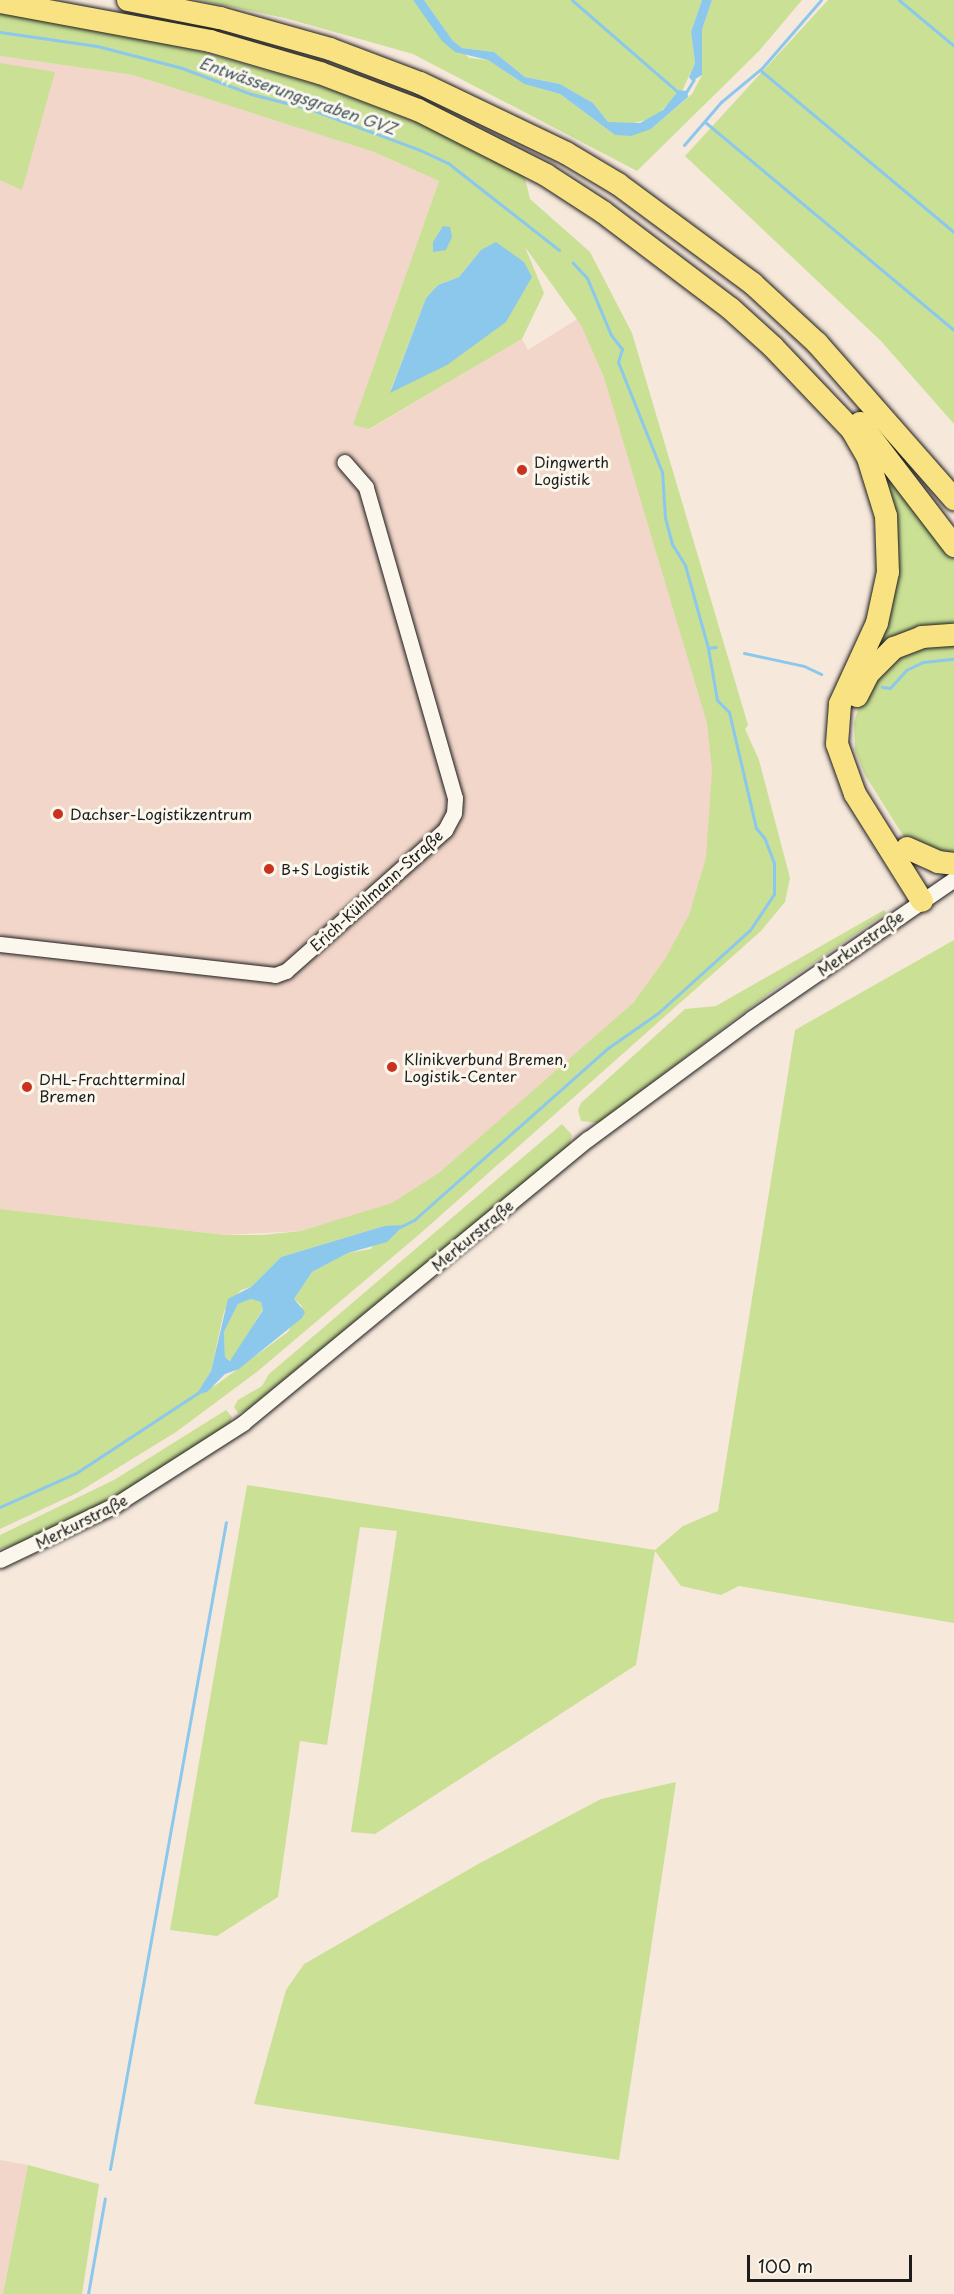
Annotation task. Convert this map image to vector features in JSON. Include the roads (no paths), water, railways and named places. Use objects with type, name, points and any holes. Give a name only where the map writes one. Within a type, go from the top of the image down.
[{"type":"highway","points":[[128,0],[220,18],[330,49],[420,83],[574,158],[690,234],[753,284],[857,384],[954,499]]},
{"type":"highway","points":[[0,2],[107,19],[265,56],[373,92],[479,139],[555,181],[666,258],[730,308],[833,407],[868,458],[886,516],[888,548],[888,572],[877,623],[840,704],[839,758],[855,794],[928,897]]},
{"type":"highway","points":[[833,407],[858,420],[954,546]]},
{"type":"highway","points":[[928,897],[907,848],[855,762],[850,739],[853,708],[868,674],[894,648],[922,637],[954,635]]},
{"type":"highway","points":[[907,848],[938,862],[954,864]]},
{"type":"street","name":"Erich-Kühlmann-Straße","points":[[0,944],[275,975],[286,971],[445,830],[454,813],[455,798],[366,487],[344,462]]},
{"type":"street","name":"Merkurstraße","points":[[0,1560],[115,1505],[243,1423],[588,1140],[752,1018],[954,879]]},
{"type":"water","points":[[413,0],[424,0],[453,41],[462,48],[494,52],[525,77],[560,84],[593,103],[608,122],[640,123],[663,110],[679,90],[687,91],[688,97],[651,129],[631,136],[615,135],[560,94],[524,84],[488,60],[455,52],[442,41]]},
{"type":"water","points":[[702,0],[712,0],[702,30],[702,75],[692,81],[689,77],[695,63],[691,32]]},
{"type":"water","points":[[443,226],[450,227],[452,237],[446,250],[433,252],[433,242]]},
{"type":"water","points":[[496,242],[524,262],[532,277],[506,322],[447,365],[390,393],[426,298],[438,285],[459,277],[481,250]]},
{"type":"water","points":[[404,1225],[387,1242],[348,1253],[312,1272],[294,1299],[305,1312],[302,1318],[239,1369],[225,1374],[207,1392],[196,1395],[211,1371],[228,1299],[251,1287],[281,1257],[384,1226]],"holes":[[[251,1299],[261,1302],[263,1310],[230,1361],[225,1357],[224,1332],[238,1304]]]},
{"type":"waterway","points":[[572,0],[679,93]]},
{"type":"waterway","points":[[684,145],[721,102],[762,68],[821,0]]},
{"type":"waterway","points":[[899,0],[954,46]]},
{"type":"waterway","name":"Entwässerungsgraben GVZ","points":[[0,32],[97,46],[182,68],[251,94],[310,109],[420,150],[448,163],[559,250]]},
{"type":"waterway","points":[[760,70],[954,232]]},
{"type":"waterway","points":[[685,94],[694,79]]},
{"type":"waterway","points":[[705,122],[954,330]]},
{"type":"waterway","name":"Entwässerungsgraben GVZ","points":[[400,1227],[414,1220],[608,1048],[658,1013],[750,930],[774,894],[774,863],[765,839],[756,828],[729,712],[717,700],[708,648],[685,565],[672,544],[665,518],[662,472],[618,362],[622,349],[611,335],[587,278],[573,263]]},
{"type":"waterway","points":[[708,648],[716,647]]},
{"type":"waterway","points":[[744,653],[804,666],[821,674]]},
{"type":"waterway","points":[[882,687],[890,688],[906,670],[923,662],[954,659]]},
{"type":"waterway","name":"Entwässerungsgraben GVZ","points":[[0,1507],[76,1473],[198,1393]]},
{"type":"waterway","points":[[110,2169],[226,1522]]},
{"type":"waterway","points":[[88,2294],[105,2198]]},
{"type":"place","name":"Dingwerth Logistik","points":[[522,470]]},
{"type":"place","name":"Dachser-Logistikzentrum","points":[[58,814]]},
{"type":"place","name":"B+S Logistik","points":[[269,869]]},
{"type":"place","name":"Klinikverbund Bremen, Logistik-Center","points":[[392,1067]]},
{"type":"place","name":"DHL-Frachtterminal Bremen","points":[[27,1087]]}]
